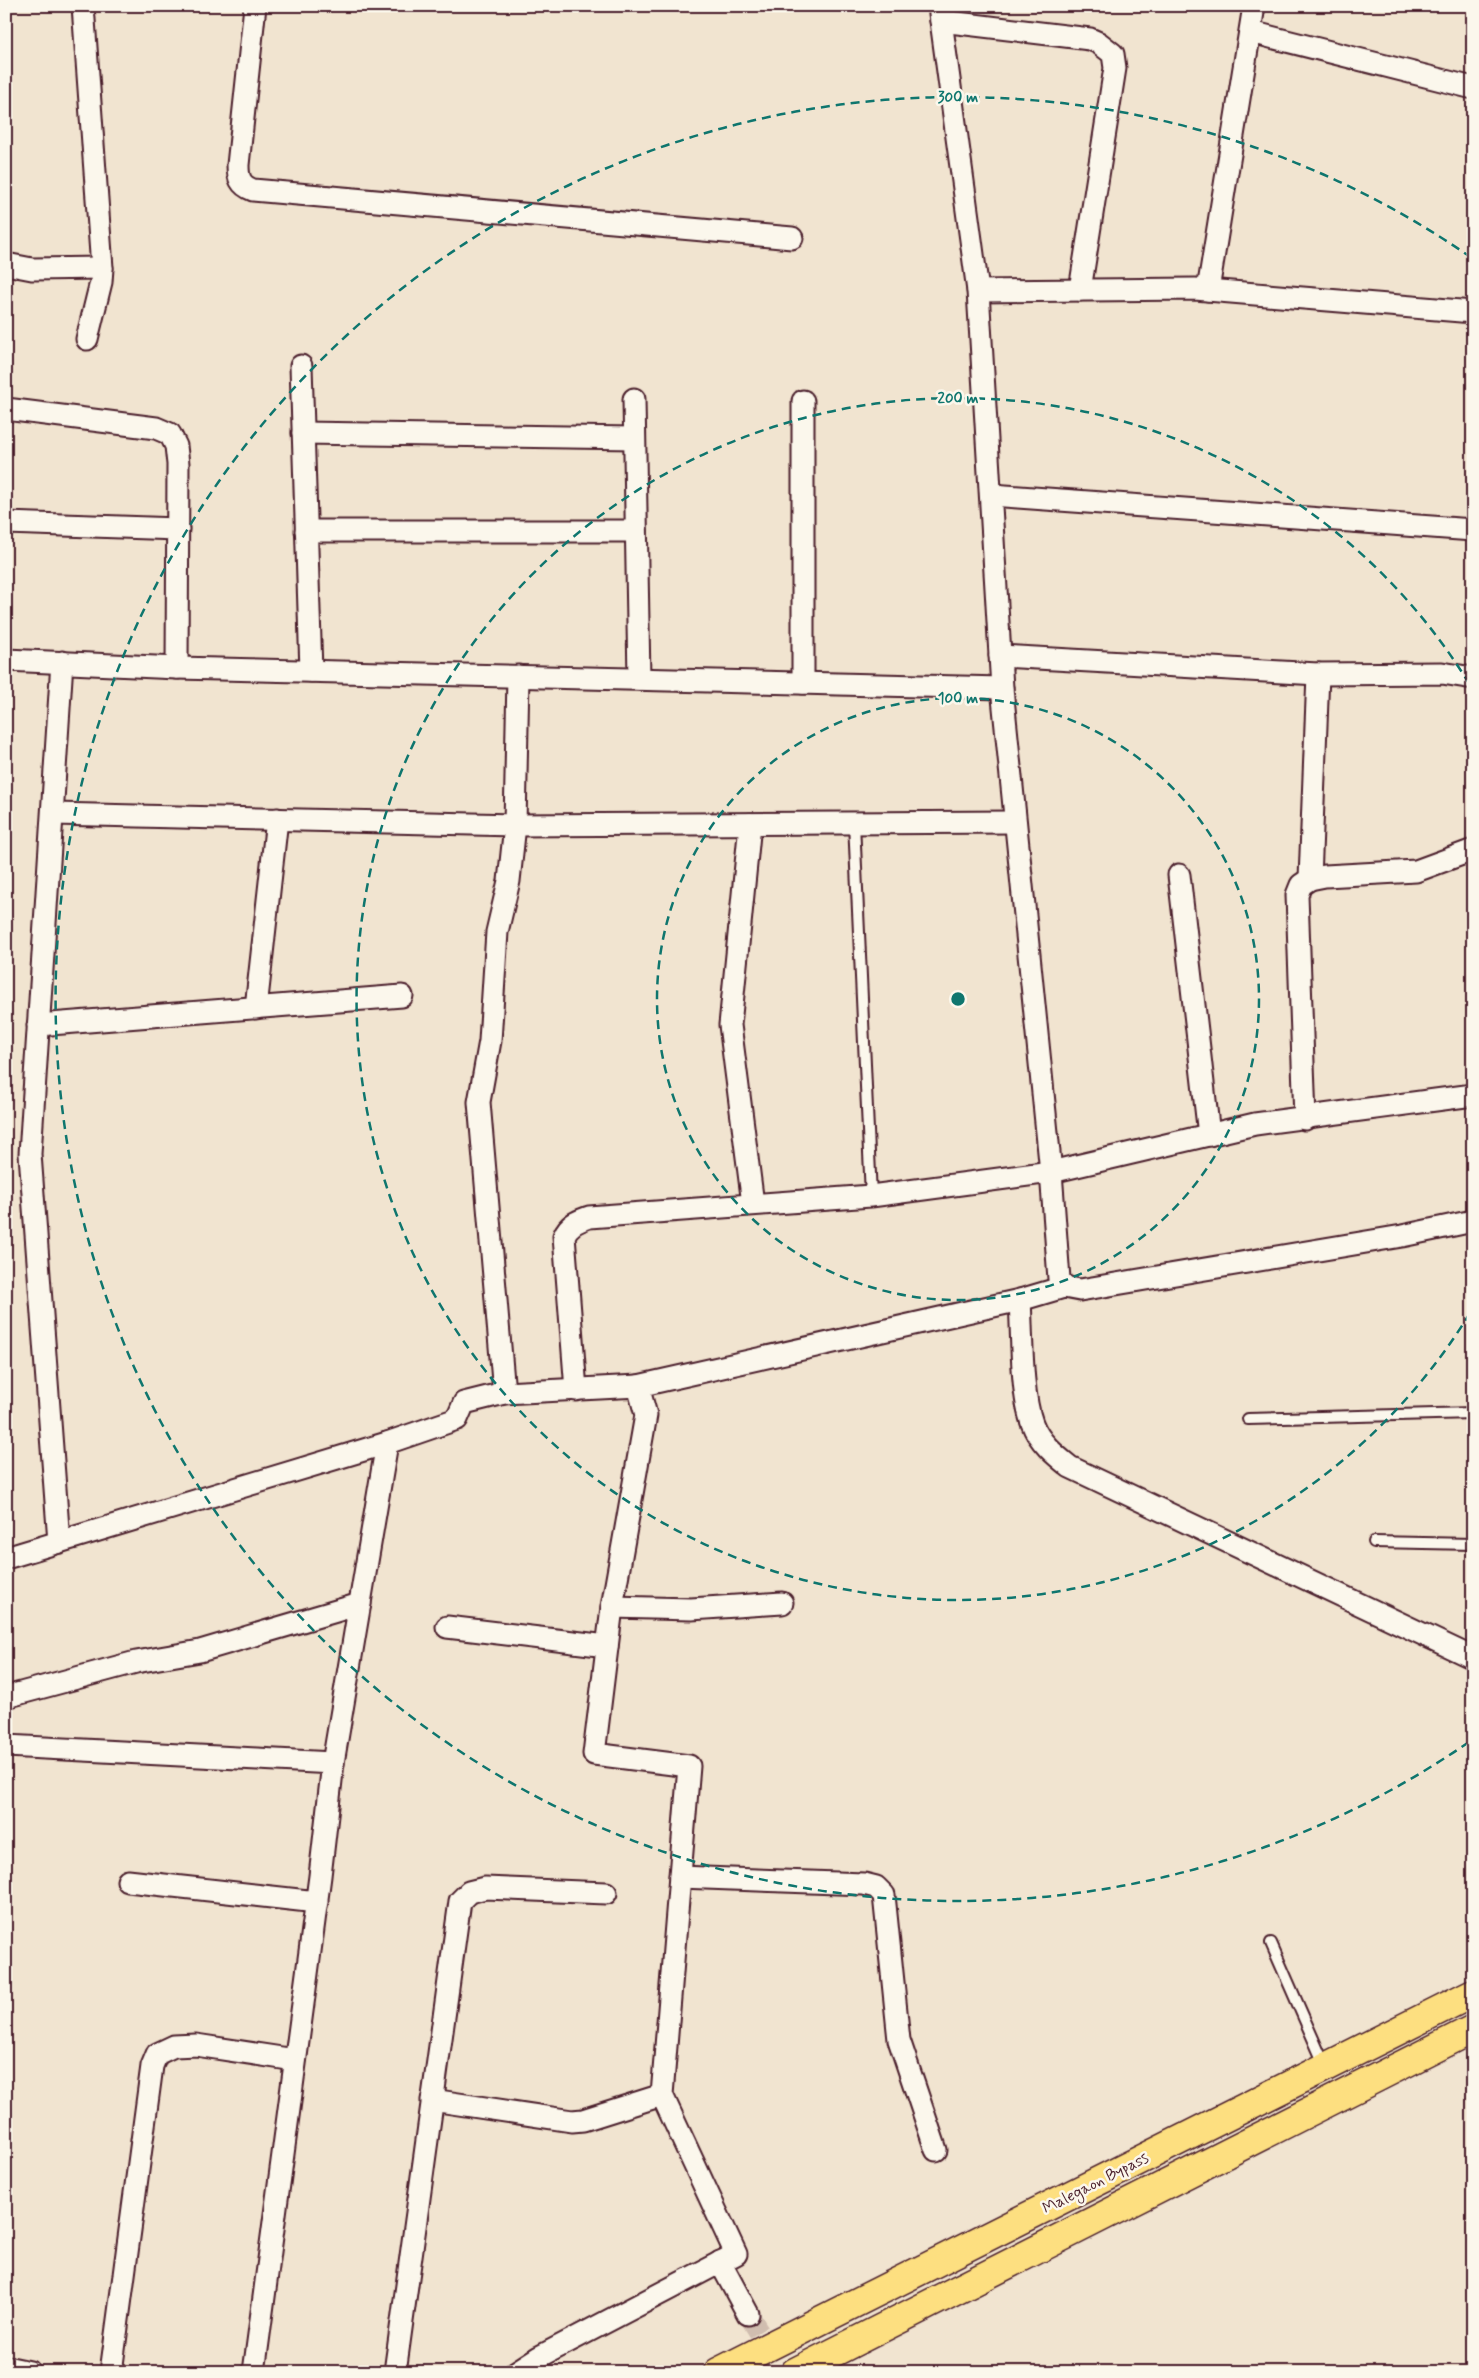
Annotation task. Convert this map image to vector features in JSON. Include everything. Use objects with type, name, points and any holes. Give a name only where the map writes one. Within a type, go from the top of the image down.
[{"type":"highway","name":"Malegaon Bypass","points":[[718,2372],[1473,1993]]},
{"type":"highway","name":"Malegaon Bypass","points":[[795,2372],[1473,2029]]},
{"type":"street","points":[[83,6],[102,268],[101,282],[87,340]]},
{"type":"street","points":[[255,6],[238,165],[240,182],[244,187],[253,190],[792,238]]},
{"type":"street","points":[[1208,290],[1254,6]]},
{"type":"street","points":[[1064,1287],[1059,1279],[1051,1172],[1014,822],[1002,688],[978,291],[940,14],[1090,39],[1099,43],[1113,54],[1115,68],[1080,290]]},
{"type":"street","points":[[1251,32],[1473,88]]},
{"type":"street","points":[[6,264],[32,269],[102,268]]},
{"type":"street","points":[[978,291],[1208,290],[1473,312]]},
{"type":"street","points":[[301,366],[311,671]]},
{"type":"street","points":[[634,399],[639,679]]},
{"type":"street","points":[[802,401],[802,683]]},
{"type":"street","points":[[6,409],[156,428],[170,434],[176,446],[178,464],[177,668]]},
{"type":"street","points":[[303,433],[634,438]]},
{"type":"street","points":[[991,495],[1473,530]]},
{"type":"street","points":[[6,522],[178,529]]},
{"type":"street","points":[[306,531],[636,531]]},
{"type":"street","points":[[1000,656],[1318,674],[1442,673],[1473,678]]},
{"type":"street","points":[[6,660],[177,668],[1002,688]]},
{"type":"street","points":[[59,1542],[31,1184],[31,1127],[54,814],[62,662]]},
{"type":"street","points":[[1310,880],[1318,674]]},
{"type":"street","points":[[504,1394],[478,1102],[490,1041],[497,932],[509,881],[515,825],[518,676]]},
{"type":"street","points":[[54,814],[515,825],[1014,822]]},
{"type":"street","points":[[256,1008],[277,819]]},
{"type":"street","points":[[750,824],[730,1026],[753,1204]]},
{"type":"street","points":[[1305,1119],[1297,895],[1300,885],[1325,876],[1416,871],[1473,850]]},
{"type":"street","points":[[1179,876],[1209,1135]]},
{"type":"street","points":[[38,1026],[402,996]]},
{"type":"street","points":[[576,1390],[564,1236],[567,1229],[576,1222],[589,1218],[871,1196],[1051,1172],[1278,1120],[1305,1119],[1473,1095]]},
{"type":"street","points":[[6,1558],[387,1443],[457,1419],[464,1403],[504,1394],[638,1386],[1020,1300],[1064,1287],[1080,1290],[1402,1236],[1473,1220]]},
{"type":"street","points":[[1020,1300],[1027,1397],[1032,1424],[1049,1451],[1070,1467],[1473,1658]]},
{"type":"street","points":[[516,2372],[539,2357],[736,2254],[662,2096],[689,1766],[594,1754],[612,1607],[646,1415],[638,1386]]},
{"type":"street","points":[[254,2372],[317,1902],[333,1763],[387,1443]]},
{"type":"street","points":[[612,1607],[698,1609],[782,1603]]},
{"type":"street","points":[[6,1697],[136,1662],[200,1651],[360,1604]]},
{"type":"street","points":[[448,1627],[607,1646]]},
{"type":"street","points":[[6,1746],[333,1763]]},
{"type":"street","points":[[680,1877],[876,1886],[884,1895],[899,2040],[936,2150]]},
{"type":"street","points":[[128,1881],[317,1902]]},
{"type":"street","points":[[395,2372],[460,1901],[469,1892],[485,1888],[606,1893]]},
{"type":"street","points":[[111,2372],[152,2066],[157,2054],[174,2046],[196,2045],[296,2060]]},
{"type":"street","points":[[432,2100],[572,2121],[583,2120],[662,2096]]},
{"type":"street","points":[[720,2262],[748,2314]]},
{"type":"street","points":[[6,2368],[30,2372]]},
{"type":"lane","points":[[854,823],[871,1196]]},
{"type":"lane","points":[[1248,1419],[1473,1413]]},
{"type":"lane","points":[[1374,1542],[1473,1544]]},
{"type":"lane","points":[[1271,1943],[1325,2067]]},
{"type":"tunnel","points":[[748,2314],[784,2372]]}]
